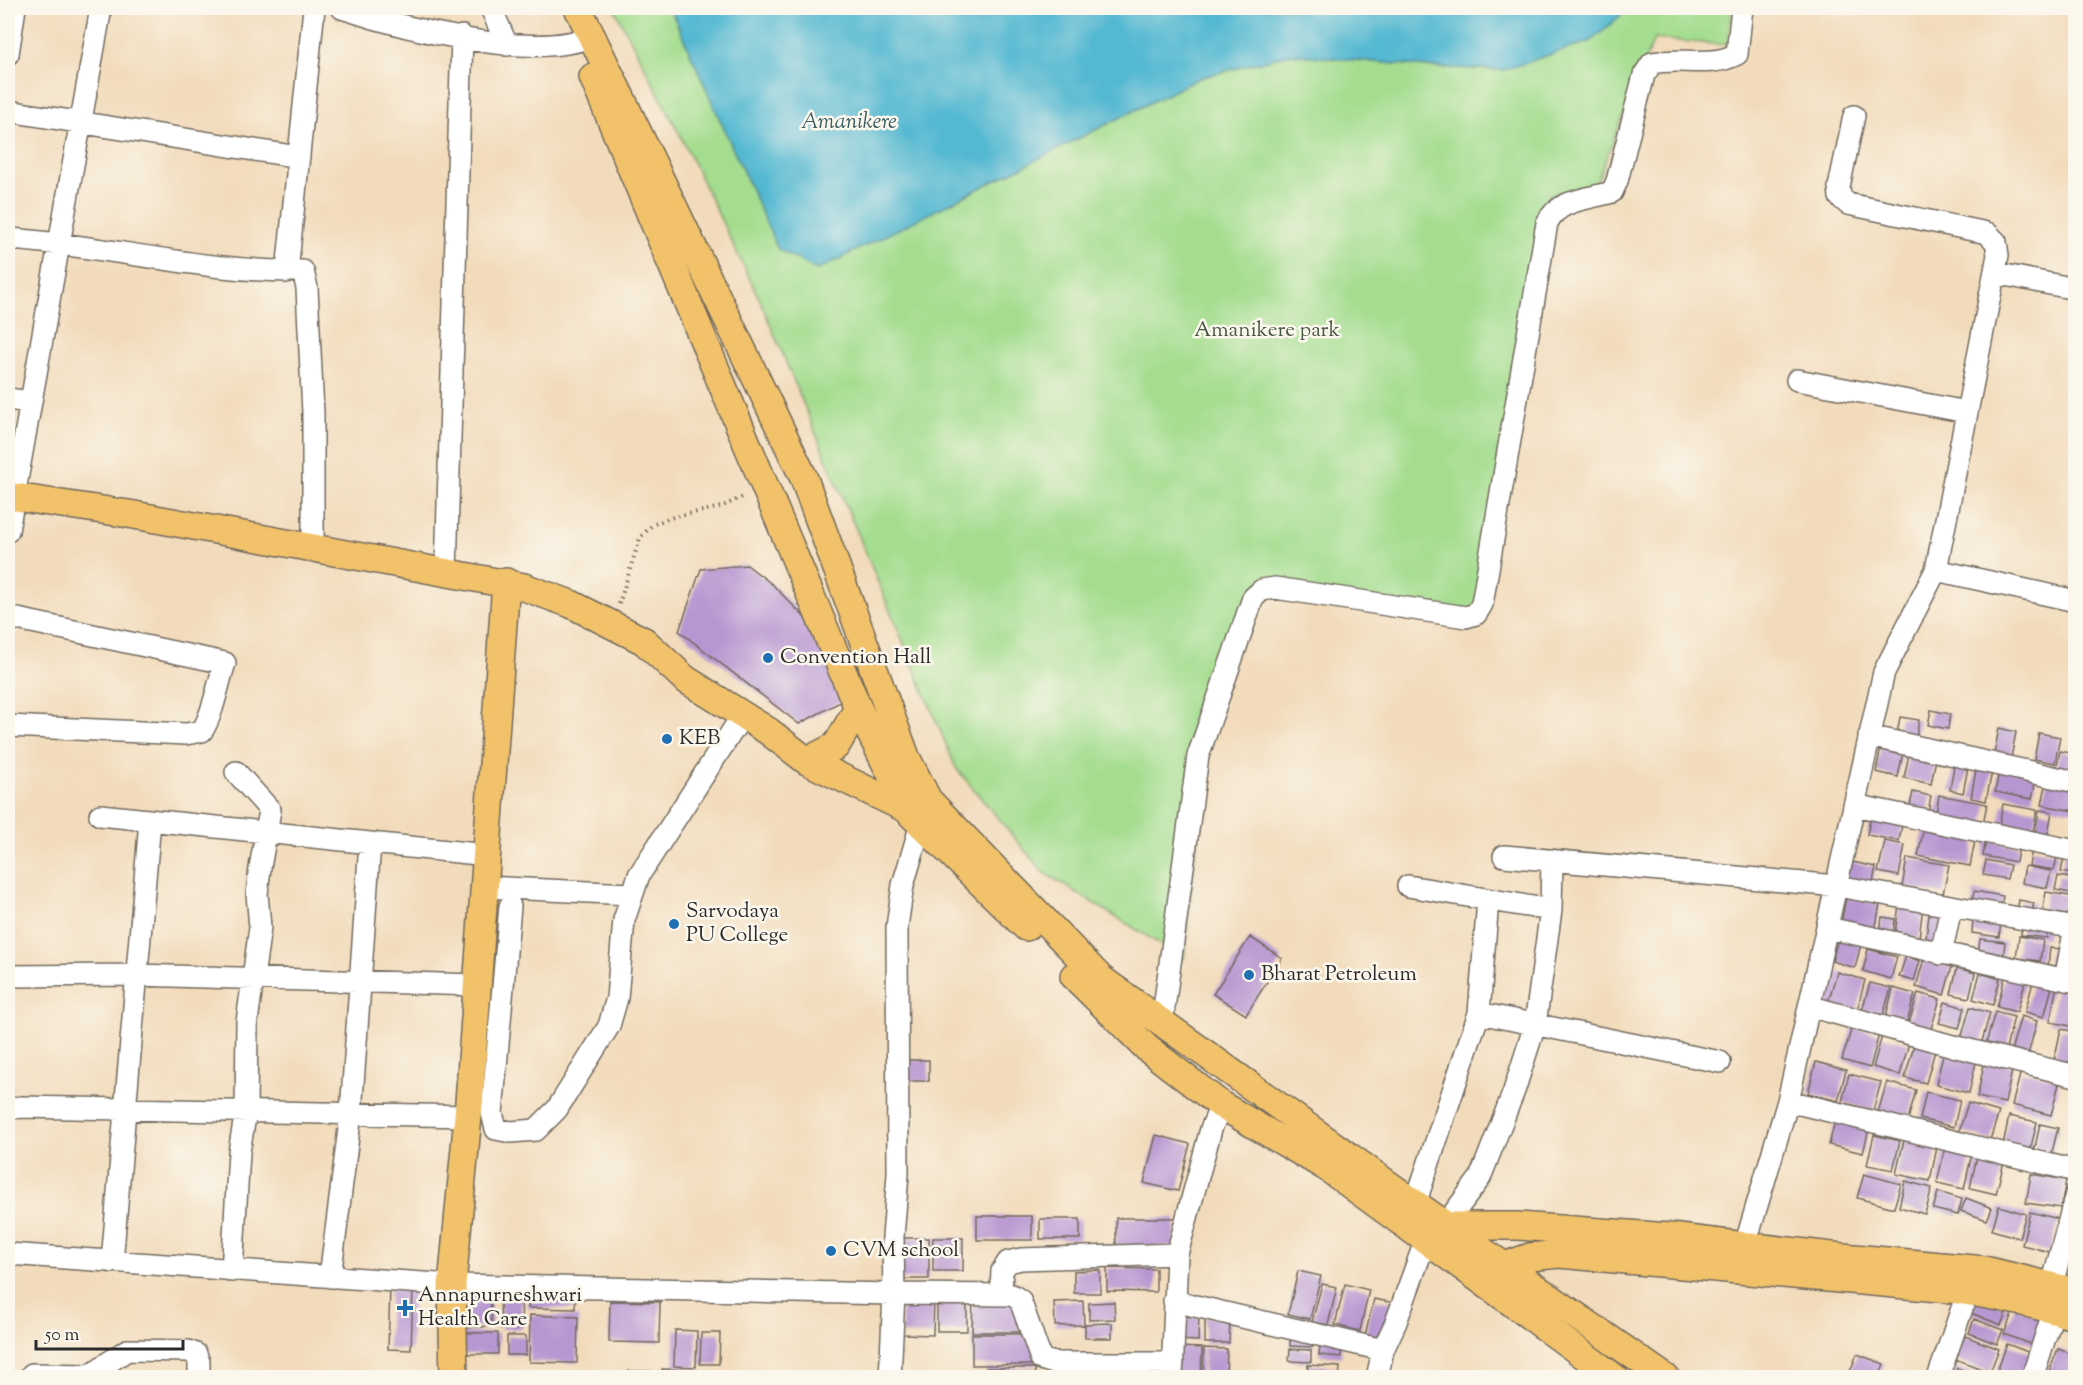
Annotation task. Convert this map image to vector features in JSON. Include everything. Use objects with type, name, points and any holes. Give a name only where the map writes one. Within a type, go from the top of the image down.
[{"type":"main road","points":[[563,8],[585,39],[803,476],[906,757],[928,800],[924,816]]},
{"type":"main road","points":[[578,8],[585,39],[765,487],[858,708],[924,816],[1148,1049],[1221,1105],[1435,1232],[1503,1265],[1666,1377]]},
{"type":"main road","points":[[10,496],[129,514],[506,582],[571,604],[644,641],[685,680],[768,731],[807,761],[924,816],[1101,979],[1415,1204],[1435,1232],[1480,1278],[1612,1376]]},
{"type":"main road","points":[[454,1377],[452,1285],[468,1116],[506,582]]},
{"type":"main road","points":[[807,761],[836,746],[858,708]]},
{"type":"main road","points":[[1435,1232],[1518,1226],[1604,1232],[1741,1258],[1968,1291],[2064,1301]]},
{"type":"main road","points":[[1480,1278],[1503,1265],[1530,1257],[1560,1254],[1741,1258],[1985,1270],[2064,1301]]},
{"type":"street","points":[[8,54],[15,8]]},
{"type":"street","points":[[8,531],[10,496],[30,402],[101,8]]},
{"type":"street","points":[[287,272],[314,8]]},
{"type":"street","points":[[342,8],[381,14],[462,36],[507,45],[539,46],[585,39]]},
{"type":"street","points":[[491,8],[507,45]]},
{"type":"street","points":[[1162,1023],[1198,756],[1253,598],[1262,590],[1275,588],[1466,617],[1476,614],[1484,593],[1547,223],[1552,211],[1563,205],[1612,192],[1617,181],[1644,75],[1652,63],[1665,60],[1725,60],[1737,54],[1742,8]]},
{"type":"street","points":[[446,572],[462,36]]},
{"type":"street","points":[[8,111],[299,157]]},
{"type":"street","points":[[1741,1258],[1788,1101],[1884,672],[1936,570],[1998,255],[1996,242],[1987,233],[1848,204],[1840,197],[1839,187],[1854,116]]},
{"type":"street","points":[[8,239],[58,242],[182,264],[287,272],[303,271],[307,288],[313,413],[313,548]]},
{"type":"street","points":[[1995,273],[2076,289]]},
{"type":"street","points":[[1797,380],[1967,412]]},
{"type":"street","points":[[8,399],[30,402]]},
{"type":"street","points":[[1936,570],[2076,601]]},
{"type":"street","points":[[8,617],[225,663],[213,697],[209,721],[202,731],[186,734],[8,726]]},
{"type":"street","points":[[510,906],[492,1113],[496,1129],[511,1132],[536,1130],[557,1108],[609,1026],[617,998],[624,920],[630,894],[639,875],[742,716]]},
{"type":"street","points":[[1869,736],[2076,782]]},
{"type":"street","points":[[232,1270],[239,1152],[246,1111],[247,1022],[260,927],[257,894],[270,810],[236,772]]},
{"type":"street","points":[[1854,805],[2076,851]]},
{"type":"street","points":[[100,816],[487,855]]},
{"type":"street","points":[[890,1377],[894,1294],[893,1237],[898,1174],[897,927],[903,885],[924,816]]},
{"type":"street","points":[[112,1262],[123,1109],[150,821]]},
{"type":"street","points":[[330,1277],[351,1113],[370,843]]},
{"type":"street","points":[[1503,856],[1837,886],[1951,908],[2075,926],[2070,981],[1828,928]]},
{"type":"street","points":[[1377,1377],[1383,1350],[1435,1232],[1480,1178],[1514,1092],[1535,1025],[1551,910],[1552,860]]},
{"type":"street","points":[[1408,886],[1551,910]]},
{"type":"street","points":[[484,887],[630,894]]},
{"type":"street","points":[[1415,1204],[1479,1013],[1488,900]]},
{"type":"street","points":[[1941,954],[1951,908]]},
{"type":"street","points":[[8,976],[136,975],[476,986]]},
{"type":"street","points":[[1809,1006],[1953,1046],[2076,1076]]},
{"type":"street","points":[[1479,1013],[1720,1062]]},
{"type":"street","points":[[1788,1101],[2076,1171]]},
{"type":"street","points":[[8,1254],[452,1285],[894,1294],[1001,1293],[1012,1295],[1020,1300],[1041,1359],[1054,1364],[1173,1370],[1177,1254],[1211,1129],[1221,1105]]},
{"type":"street","points":[[8,1109],[21,1107],[468,1116]]},
{"type":"street","points":[[2032,1377],[2064,1301],[2076,1194]]},
{"type":"street","points":[[1001,1293],[1002,1271],[1008,1262],[1014,1260],[1177,1254]]},
{"type":"street","points":[[1938,1377],[1968,1291]]},
{"type":"street","points":[[1174,1301],[1383,1350]]},
{"type":"street","points":[[32,1374],[81,1377],[90,1375],[127,1350],[178,1351],[196,1354],[199,1362],[199,1377]]},
{"type":"path","points":[[608,623],[623,597],[640,538],[652,525],[669,518],[721,507],[765,487]]},
{"type":"green space","name":"Amanikere park","points":[[614,8],[670,8],[778,249],[817,270],[1199,78],[1290,54],[1429,67],[1504,70],[1591,41],[1629,8],[1733,8],[1727,45],[1654,39],[1595,186],[1549,195],[1483,624],[1260,588],[1214,669],[1184,959],[1043,872],[956,768],[760,300],[679,133]]},
{"type":"water","name":"Amanikere","points":[[670,8],[1629,8],[1591,41],[1504,70],[1429,67],[1290,54],[1199,78],[817,270],[778,249]]},
{"type":"building","name":"Convention Hall","points":[[747,565],[773,585],[811,624],[842,701],[799,724],[679,631],[701,569]]},
{"type":"building","points":[[1931,710],[1950,714],[1948,729],[1928,725]]},
{"type":"building","points":[[1900,717],[1919,720],[1916,738],[1897,734]]},
{"type":"building","points":[[1999,728],[2016,732],[2011,758],[1994,754]]},
{"type":"building","points":[[2039,733],[2060,737],[2055,763],[2034,759]]},
{"type":"building","points":[[1883,737],[1905,742],[1898,777],[1876,772]]},
{"type":"building","points":[[1911,744],[1938,749],[1931,784],[1904,778]]},
{"type":"building","points":[[2060,751],[2076,754],[2076,772],[2056,769]]},
{"type":"building","points":[[1956,754],[1970,757],[1963,793],[1950,790]]},
{"type":"building","points":[[1978,759],[1994,762],[1986,801],[1971,798]]},
{"type":"building","points":[[2000,766],[2037,773],[2032,799],[1995,792]]},
{"type":"building","points":[[2049,770],[2076,776],[2074,811],[2042,805]]},
{"type":"building","points":[[1913,792],[1931,796],[1927,817],[1908,814]]},
{"type":"building","points":[[1939,795],[1987,804],[1982,829],[1935,820]]},
{"type":"building","points":[[2003,804],[2037,810],[2032,838],[1998,831]]},
{"type":"building","points":[[2039,810],[2052,812],[2047,838],[2035,836]]},
{"type":"building","points":[[1870,819],[1902,825],[1899,841],[1867,835]]},
{"type":"building","points":[[1924,826],[1976,836],[1970,866],[1918,856]]},
{"type":"building","points":[[1986,840],[2019,846],[2016,862],[1983,856]]},
{"type":"building","points":[[1885,841],[1905,845],[1899,876],[1878,872]]},
{"type":"building","points":[[2032,849],[2058,853],[2054,870],[2029,866]]},
{"type":"building","points":[[2065,852],[2076,855],[2076,875],[2061,872]]},
{"type":"building","points":[[1907,858],[1949,865],[1943,894],[1902,887]]},
{"type":"building","points":[[1986,860],[2010,865],[2007,879],[1983,875]]},
{"type":"building","points":[[1848,861],[1876,867],[1872,887],[1844,882]]},
{"type":"building","points":[[2025,866],[2051,871],[2047,888],[2022,883]]},
{"type":"building","points":[[2058,876],[2076,879],[2076,894],[2055,890]]},
{"type":"building","points":[[1974,891],[2003,896],[2000,913],[1971,908]]},
{"type":"building","points":[[2046,892],[2076,897],[2076,917],[2041,919]]},
{"type":"building","points":[[1846,897],[1880,904],[1875,931],[1841,925]]},
{"type":"building","points":[[2019,900],[2034,903],[2031,915],[2017,912]]},
{"type":"building","points":[[1899,904],[1923,907],[1919,938],[1895,935]]},
{"type":"building","points":[[1930,908],[1951,911],[1947,948],[1925,945]]},
{"type":"building","points":[[1882,917],[1895,919],[1893,934],[1880,933]]},
{"type":"building","points":[[1973,920],[2001,923],[1999,937],[1972,933]]},
{"type":"building","points":[[2022,924],[2048,927],[2047,938],[2021,935]]},
{"type":"building","points":[[2019,936],[2043,940],[2040,961],[2016,958]]},
{"type":"building","points":[[1250,937],[1282,958],[1246,1015],[1213,994]]},
{"type":"building","points":[[1838,938],[1861,944],[1855,968],[1832,961]]},
{"type":"building","points":[[1980,939],[2005,942],[2003,959],[1978,956]]},
{"type":"building","points":[[2050,948],[2064,949],[2061,970],[2048,968]]},
{"type":"building","points":[[1868,949],[1897,957],[1891,979],[1863,971]]},
{"type":"building","points":[[1906,956],[1920,961],[1914,981],[1899,977]]},
{"type":"building","points":[[1924,959],[1952,967],[1944,995],[1916,987]]},
{"type":"building","points":[[1957,968],[1975,973],[1969,998],[1951,994]]},
{"type":"building","points":[[1837,972],[1865,980],[1856,1014],[1827,1006]]},
{"type":"building","points":[[1980,973],[2000,979],[1993,1005],[1973,999]]},
{"type":"building","points":[[2005,977],[2025,982],[2017,1012],[1997,1007]]},
{"type":"building","points":[[2033,982],[2052,987],[2044,1017],[2025,1012]]},
{"type":"building","points":[[1870,983],[1891,988],[1883,1015],[1862,1010]]},
{"type":"building","points":[[2057,985],[2076,989],[2071,1026],[2050,1022]]},
{"type":"building","points":[[1893,988],[1915,994],[1906,1026],[1885,1020]]},
{"type":"building","points":[[1918,993],[1940,999],[1931,1029],[1909,1023]]},
{"type":"building","points":[[1945,1002],[1965,1008],[1959,1028],[1939,1023]]},
{"type":"building","points":[[1970,1007],[1990,1013],[1981,1045],[1961,1039]]},
{"type":"building","points":[[1995,1012],[2014,1017],[2006,1049],[1986,1044]]},
{"type":"building","points":[[2021,1016],[2037,1021],[2028,1055],[2011,1051]]},
{"type":"building","points":[[1852,1027],[1879,1034],[1870,1068],[1842,1060]]},
{"type":"building","points":[[2061,1029],[2076,1032],[2076,1069],[2053,1065]]},
{"type":"building","points":[[1882,1036],[1909,1043],[1900,1075],[1873,1067]]},
{"type":"building","points":[[1915,1041],[1936,1047],[1926,1083],[1905,1078]]},
{"type":"building","points":[[1944,1050],[1977,1058],[1969,1093],[1936,1085]]},
{"type":"building","points":[[901,1060],[929,1060],[929,1081],[901,1081]]},
{"type":"building","points":[[1985,1060],[2013,1066],[2005,1103],[1977,1097]]},
{"type":"building","points":[[1816,1062],[1846,1070],[1838,1101],[1808,1093]]},
{"type":"building","points":[[2021,1071],[2060,1080],[2051,1115],[2012,1105]]},
{"type":"building","points":[[1849,1074],[1881,1082],[1873,1111],[1842,1102]]},
{"type":"building","points":[[1887,1082],[1916,1090],[1908,1120],[1878,1112]]},
{"type":"building","points":[[1926,1092],[1960,1100],[1954,1127],[1920,1119]]},
{"type":"building","points":[[1968,1103],[1999,1112],[1990,1140],[1959,1131]]},
{"type":"building","points":[[2009,1116],[2037,1122],[2030,1151],[2003,1145]]},
{"type":"building","points":[[1835,1121],[1869,1129],[1863,1153],[1829,1145]]},
{"type":"building","points":[[2040,1124],[2058,1128],[2051,1156],[2034,1152]]},
{"type":"building","points":[[1156,1135],[1190,1144],[1178,1191],[1144,1183]]},
{"type":"building","points":[[1874,1135],[1900,1141],[1893,1170],[1867,1165]]},
{"type":"building","points":[[1904,1140],[1937,1147],[1930,1181],[1896,1174]]},
{"type":"building","points":[[1945,1147],[1972,1153],[1964,1189],[1937,1183]]},
{"type":"building","points":[[1977,1156],[2004,1162],[1996,1194],[1970,1188]]},
{"type":"building","points":[[1864,1174],[1901,1184],[1894,1208],[1857,1198]]},
{"type":"building","points":[[2031,1174],[2066,1180],[2061,1208],[2026,1203]]},
{"type":"building","points":[[1905,1181],[1932,1188],[1925,1214],[1899,1207]]},
{"type":"building","points":[[1938,1192],[1962,1199],[1958,1215],[1933,1209]]},
{"type":"building","points":[[1966,1198],[1992,1208],[1987,1220],[1961,1211]]},
{"type":"building","points":[[1999,1206],[2026,1214],[2019,1238],[1992,1230]]},
{"type":"building","points":[[2030,1212],[2059,1219],[2050,1252],[2022,1245]]},
{"type":"building","points":[[977,1216],[1032,1216],[1032,1240],[977,1240]]},
{"type":"building","points":[[1116,1218],[1175,1218],[1175,1246],[1116,1246]]},
{"type":"building","points":[[1040,1219],[1080,1219],[1080,1239],[1040,1239]]},
{"type":"building","points":[[901,1238],[929,1238],[929,1252],[901,1252]]},
{"type":"building","points":[[933,1238],[963,1238],[963,1271],[933,1271]]},
{"type":"building","points":[[929,1254],[929,1279],[900,1279],[900,1255]]},
{"type":"building","points":[[1107,1268],[1156,1269],[1156,1292],[1107,1291]]},
{"type":"building","points":[[1100,1270],[1100,1293],[1074,1293],[1074,1271]]},
{"type":"building","points":[[1298,1271],[1321,1276],[1310,1319],[1288,1314]]},
{"type":"building","points":[[1322,1284],[1337,1287],[1328,1325],[1312,1322]]},
{"type":"building","points":[[1345,1284],[1369,1290],[1360,1331],[1335,1325]]},
{"type":"building","points":[[390,1288],[413,1289],[411,1350],[388,1349]]},
{"type":"building","points":[[490,1293],[492,1326],[465,1328],[463,1294]]},
{"type":"building","points":[[529,1294],[576,1295],[575,1309],[528,1308]]},
{"type":"building","points":[[521,1296],[522,1329],[501,1329],[500,1297]]},
{"type":"building","points":[[973,1296],[1020,1296],[1020,1332],[972,1332]]},
{"type":"building","points":[[1978,1296],[2008,1308],[2001,1325],[1971,1313]]},
{"type":"building","points":[[902,1298],[934,1298],[933,1335],[902,1334]]},
{"type":"building","points":[[1374,1299],[1400,1304],[1391,1342],[1365,1336]]},
{"type":"building","points":[[610,1301],[660,1302],[659,1343],[609,1342]]},
{"type":"building","points":[[1083,1301],[1084,1325],[1055,1326],[1054,1302]]},
{"type":"building","points":[[1114,1302],[1115,1319],[1089,1320],[1089,1303]]},
{"type":"building","points":[[937,1303],[967,1304],[967,1331],[937,1331]]},
{"type":"building","points":[[2015,1306],[2046,1318],[2035,1346],[2004,1334]]},
{"type":"building","points":[[530,1315],[578,1317],[577,1363],[529,1362]]},
{"type":"building","points":[[1176,1316],[1199,1317],[1198,1341],[1176,1340]]},
{"type":"building","points":[[1205,1317],[1230,1318],[1229,1343],[1205,1343]]},
{"type":"building","points":[[1974,1319],[2003,1330],[1997,1344],[1969,1333]]},
{"type":"building","points":[[1112,1323],[1112,1338],[1085,1338],[1085,1324]]},
{"type":"building","points":[[1291,1328],[1314,1329],[1313,1347],[1290,1346]]},
{"type":"building","points":[[675,1330],[697,1331],[696,1367],[674,1366]]},
{"type":"building","points":[[458,1333],[498,1333],[498,1354],[459,1354]]},
{"type":"building","points":[[701,1333],[720,1333],[719,1364],[700,1364]]},
{"type":"building","points":[[972,1334],[1036,1334],[1036,1365],[972,1365]]},
{"type":"building","points":[[1321,1334],[1342,1336],[1341,1357],[1319,1355]]},
{"type":"building","points":[[507,1336],[526,1336],[526,1355],[507,1355]]},
{"type":"building","points":[[1965,1336],[1999,1349],[1990,1372],[1955,1359]]},
{"type":"building","points":[[2007,1344],[2033,1354],[2023,1378],[2006,1378],[1996,1373]]},
{"type":"building","points":[[1176,1347],[1202,1348],[1201,1378],[1175,1376]]},
{"type":"building","points":[[1204,1348],[1227,1349],[1226,1378],[1203,1378]]},
{"type":"building","points":[[1290,1349],[1311,1350],[1311,1362],[1289,1361]]},
{"type":"building","points":[[2058,1349],[2076,1355],[2076,1378],[2046,1378]]},
{"type":"building","points":[[1857,1354],[1884,1364],[1879,1378],[1858,1378],[1849,1374]]},
{"type":"building","points":[[1308,1365],[1340,1367],[1339,1378],[1307,1378]]},
{"type":"building","points":[[986,1368],[1035,1368],[1035,1378],[986,1378]]},
{"type":"building","points":[[1957,1368],[1981,1377],[1981,1378],[1953,1378]]},
{"type":"building","points":[[662,1369],[697,1370],[697,1378],[662,1378]]},
{"type":"building","points":[[1052,1370],[1087,1370],[1087,1378],[1052,1378]]},
{"type":"building","points":[[629,1371],[651,1371],[650,1378],[629,1378]]},
{"type":"building","points":[[843,1372],[883,1374],[882,1378],[843,1378]]},
{"type":"place","name":"Convention Hall","points":[[768,658]]},
{"type":"place","name":"KEB","points":[[667,739]]},
{"type":"place","name":"Sarvodaya PU College","points":[[674,924]]},
{"type":"place","name":"Bharat Petroleum","points":[[1249,975]]},
{"type":"place","name":"CVM school","points":[[831,1251]]},
{"type":"place","name":"Annapurneshwari Health Care","points":[[405,1308]]}]
